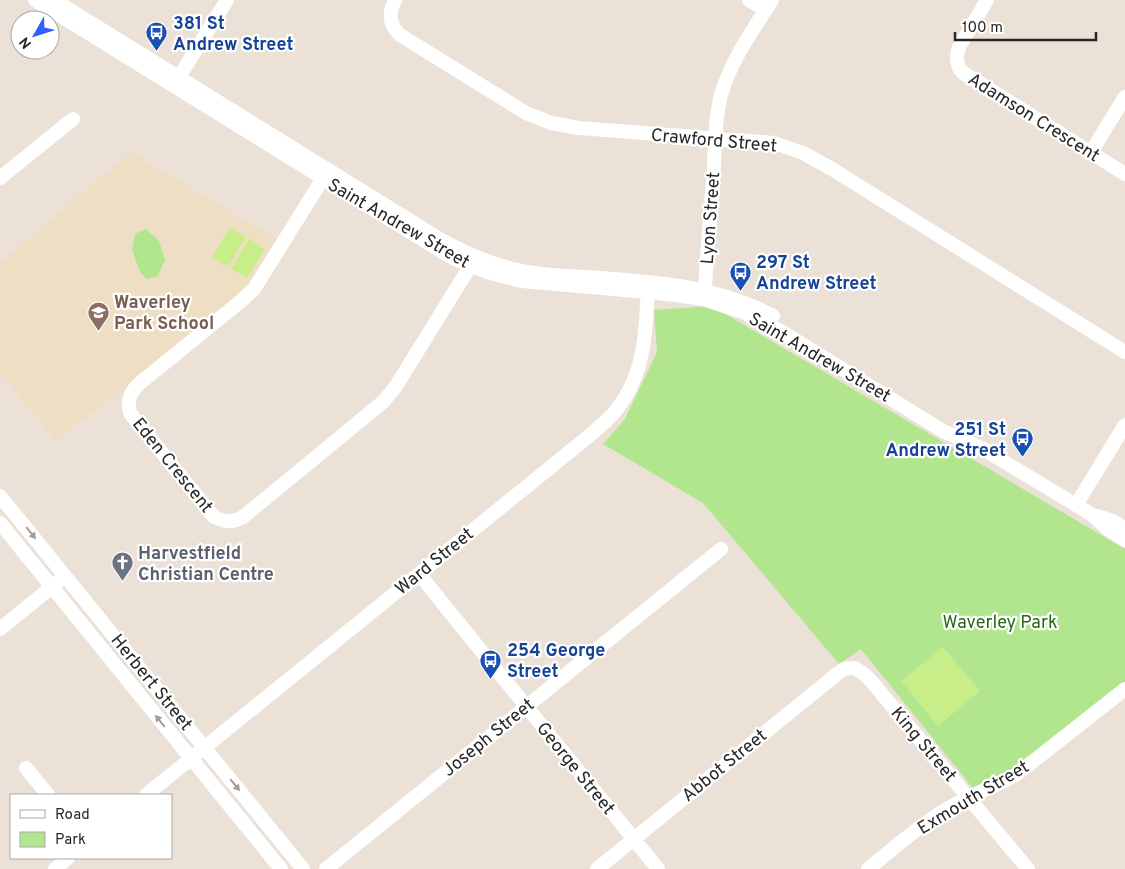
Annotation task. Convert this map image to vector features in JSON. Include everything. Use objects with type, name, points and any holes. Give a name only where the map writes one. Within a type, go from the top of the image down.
[{"type":"street","name":"Saint Andrew Street","points":[[35,0],[176,81]]},
{"type":"street","name":"Saint Andrew Street","points":[[54,0],[176,81],[325,174],[438,238],[471,261],[537,274],[647,287],[674,284],[704,295],[739,301],[783,322],[947,423],[983,449],[1076,505],[1125,529]]},
{"type":"street","points":[[176,81],[226,0]]},
{"type":"street","name":"Crawford Street","points":[[396,0],[391,9],[391,23],[400,35],[538,119],[579,128],[774,143],[803,153],[832,169],[1125,352]]},
{"type":"street","points":[[750,0],[768,5]]},
{"type":"street","name":"Adamson Crescent","points":[[987,0],[959,47],[956,54],[958,67],[968,77],[1125,174]]},
{"type":"street","name":"Lyon Street","points":[[704,295],[718,111],[728,76],[746,40],[768,5]]},
{"type":"street","points":[[1091,152],[1125,97]]},
{"type":"street","points":[[0,178],[73,119]]},
{"type":"street","name":"Eden Crescent","points":[[325,174],[254,289],[140,383],[131,393],[129,400],[130,413],[214,517],[230,522],[243,517],[384,402],[396,386],[466,273],[471,261]]},
{"type":"street","name":"Ward Street","points":[[147,794],[589,436],[613,414],[628,393],[641,360],[644,344],[647,287]]},
{"type":"street","points":[[1076,505],[1125,425]]},
{"type":"street","name":"Herbert Street","points":[[0,496],[303,869]]},
{"type":"street","name":"Saint Andrew Street","points":[[1092,514],[1109,530],[1125,540]]},
{"type":"street","name":"Herbert Street","points":[[0,523],[281,869]]},
{"type":"street","name":"Joseph Street","points":[[326,869],[721,549]]},
{"type":"street","name":"George Street","points":[[419,574],[658,869]]},
{"type":"street","points":[[0,629],[65,576]]},
{"type":"street","name":"King Street","points":[[854,668],[872,682],[1028,869]]},
{"type":"street","name":"Abbot Street","points":[[597,869],[837,674],[844,669],[854,668]]},
{"type":"street","name":"Exmouth Street","points":[[868,869],[945,810],[1017,774],[1125,689]]},
{"type":"street","points":[[26,768],[47,794]]},
{"type":"street","points":[[55,869],[67,859]]},
{"type":"shaded area","name":"Waverley Park School","points":[[131,152],[280,241],[250,289],[56,441],[0,373],[0,263]]},
{"type":"green space","points":[[230,228],[246,237],[228,267],[212,257]]},
{"type":"green space","points":[[146,229],[159,241],[165,260],[158,276],[147,279],[140,272],[132,250],[135,234]]},
{"type":"green space","points":[[249,239],[265,249],[247,278],[231,269]]},
{"type":"green space","name":"Waverley Park","points":[[709,306],[1125,549],[1125,684],[980,797],[861,649],[839,664],[703,503],[603,444],[625,419],[657,352],[654,310]]},
{"type":"green space","points":[[943,647],[980,691],[938,726],[901,681]]},
{"type":"place","name":"381 St Andrew Street","points":[[157,52]]},
{"type":"place","name":"297 St Andrew Street","points":[[740,291]]},
{"type":"place","name":"Waverley Park School","points":[[98,331]]},
{"type":"place","name":"251 St Andrew Street","points":[[1022,458]]},
{"type":"place","name":"Harvestfield Christian Centre","points":[[122,582]]},
{"type":"place","name":"254 George Street","points":[[491,679]]}]
